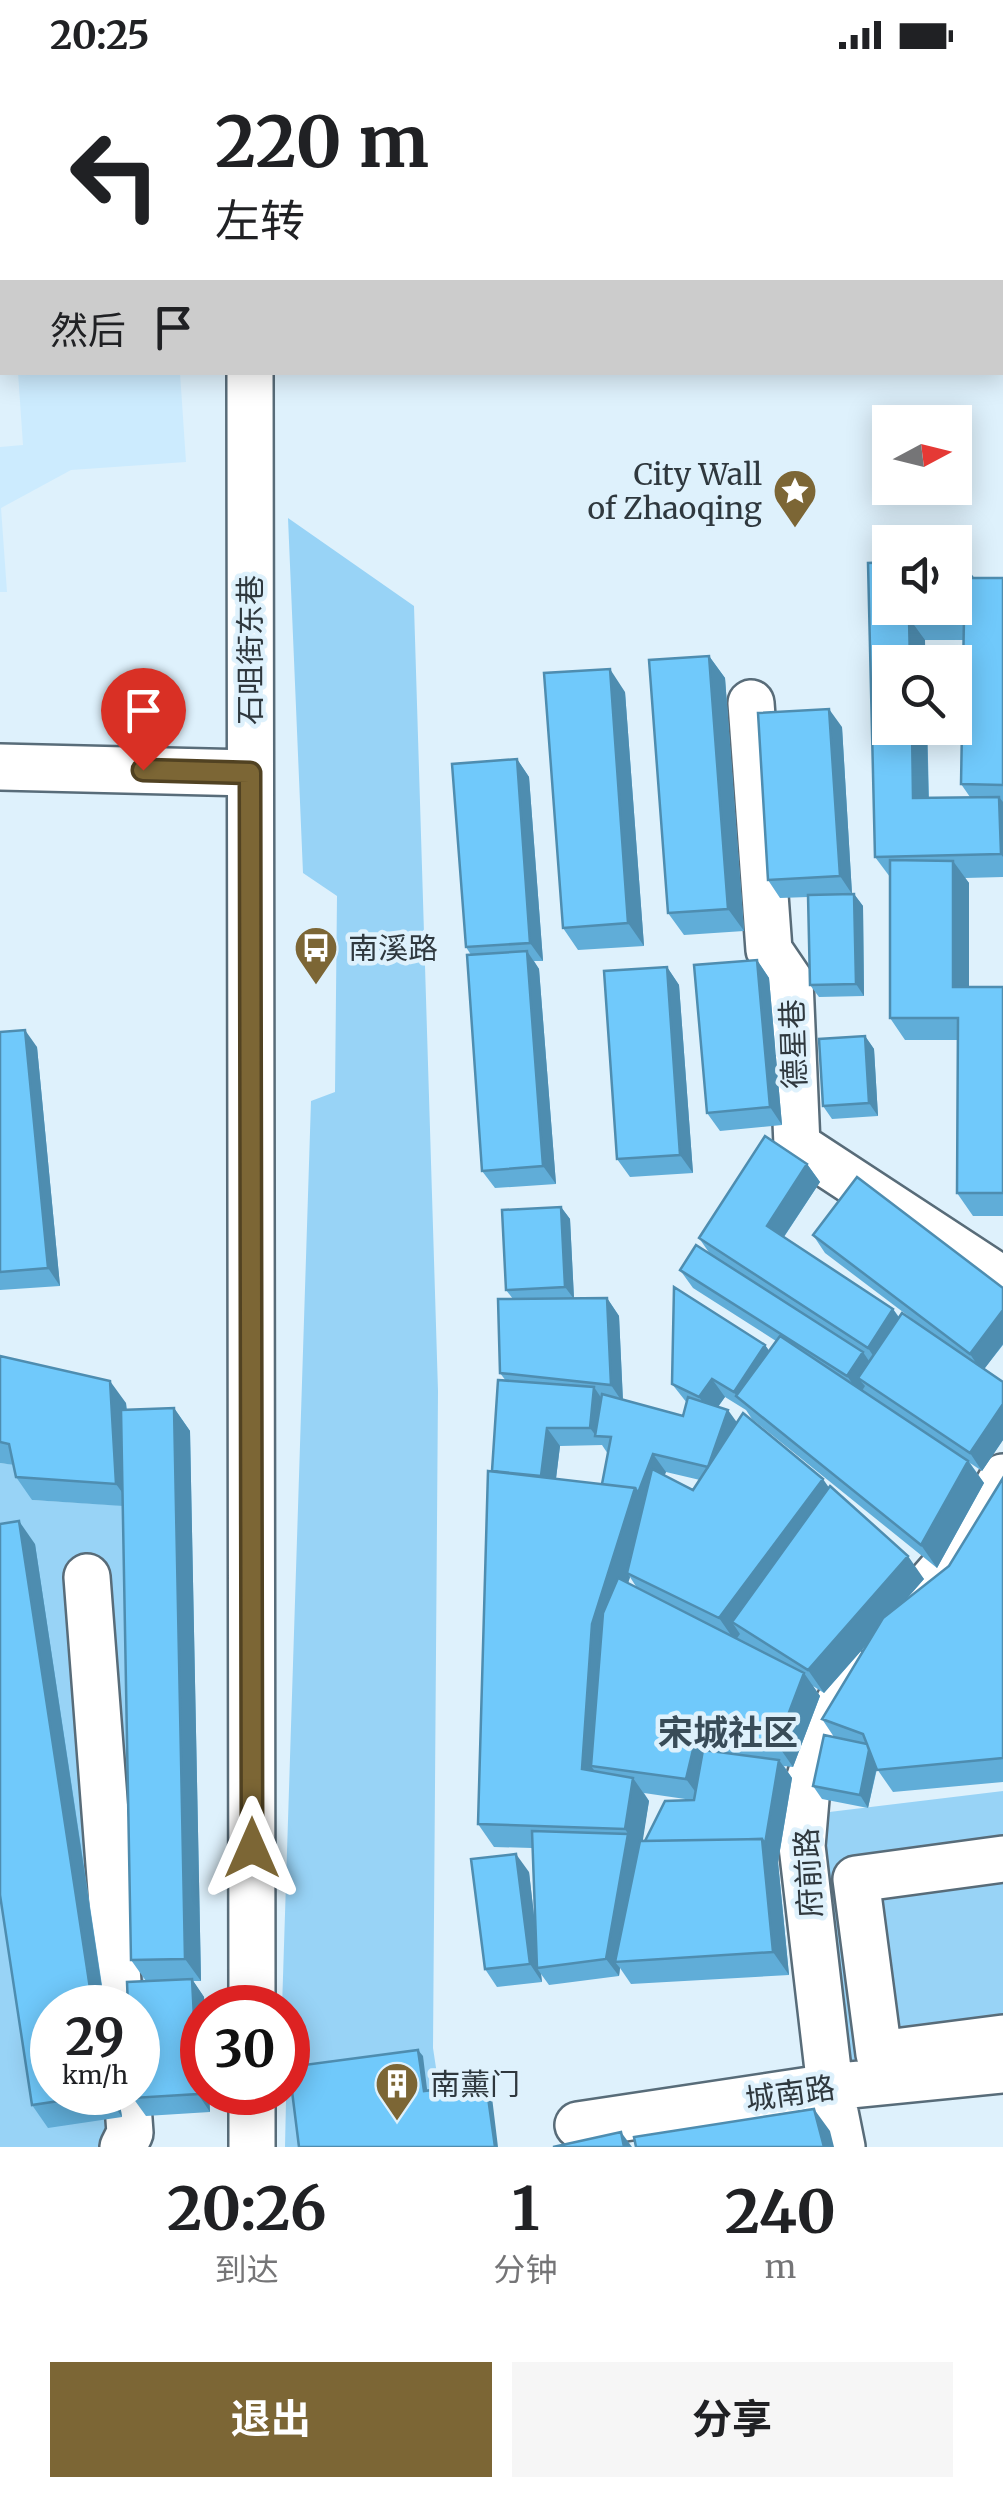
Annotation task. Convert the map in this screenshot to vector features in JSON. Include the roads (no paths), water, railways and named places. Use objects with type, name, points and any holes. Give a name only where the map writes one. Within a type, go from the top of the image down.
[{"type":"street","name":"石咀街东巷","points":[[250,375],[252,1985]]},
{"type":"street","name":"德星巷","points":[[751,703],[769,950],[790,981],[796,1145],[1003,1280]]},
{"type":"street","points":[[0,767],[250,773]]},
{"type":"street","name":"府前路","points":[[842,2147],[830,2087],[802,1846],[808,1788],[824,1732],[858,1666],[967,1541],[1003,1477]]},
{"type":"street","points":[[87,1577],[118,1985]]},
{"type":"street","points":[[1003,1859],[856,1878],[879,2054],[1003,2038]]},
{"type":"street","name":"城南路","points":[[578,2125],[830,2087],[1003,2070]]},
{"type":"street","points":[[123,2147],[130,2133],[129,2115]]},
{"type":"street","points":[[252,2115],[252,2147]]},
{"type":"place","name":"City Wall of Zhaoqing","points":[[795,529]]},
{"type":"place","name":"南溪路","points":[[316,986]]},
{"type":"place","name":"南薰门","points":[[397,2122]]},
{"type":"district","name":"宋城社区","points":[[728,1733]]}]
